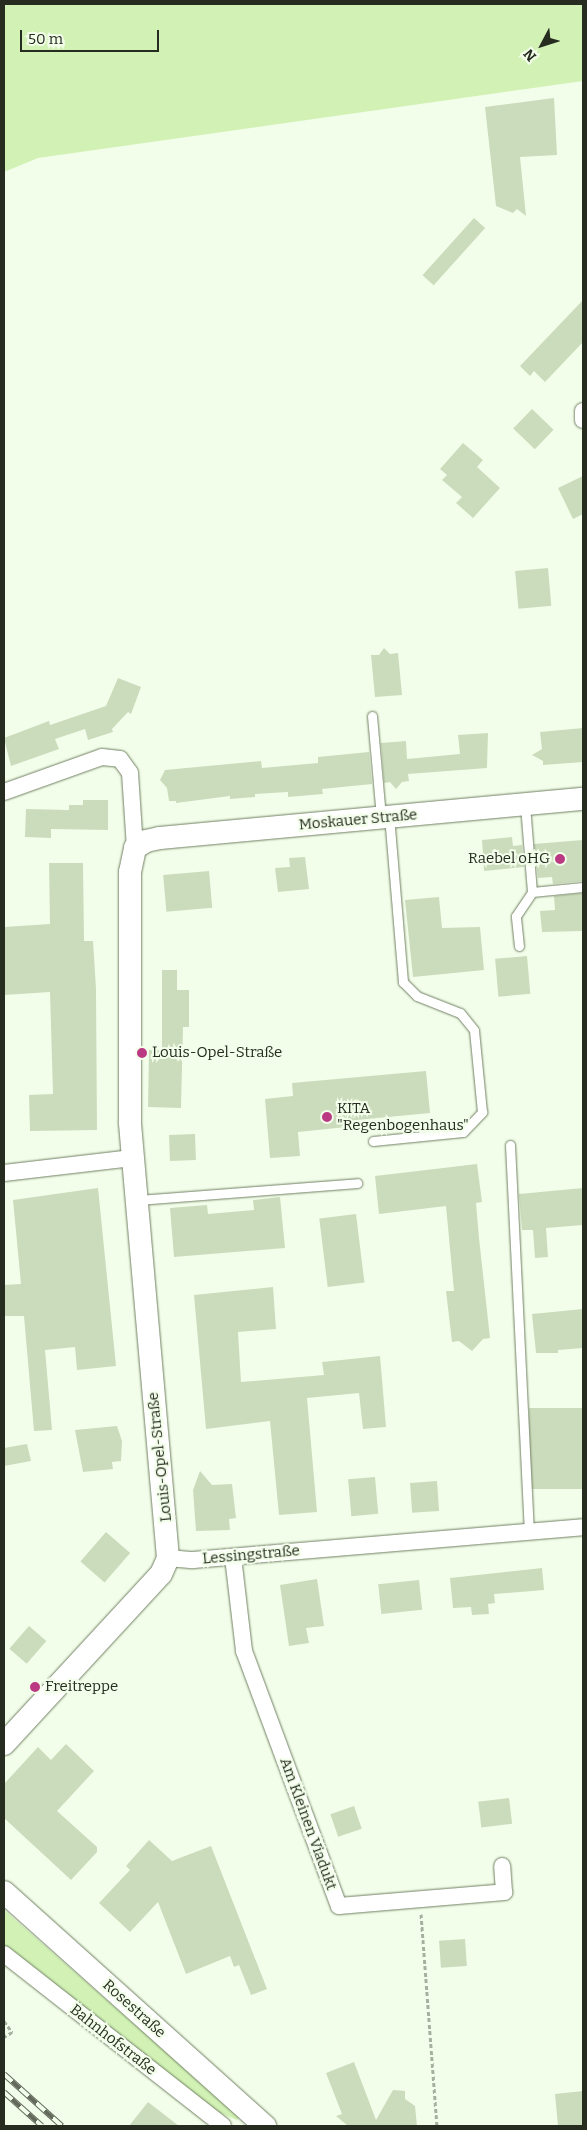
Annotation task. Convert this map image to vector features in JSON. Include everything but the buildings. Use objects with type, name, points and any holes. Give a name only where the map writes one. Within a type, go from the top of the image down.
[{"type":"main road","name":"Moskauer Straße","points":[[135,848],[146,841],[160,838],[583,799]]},
{"type":"main road","name":"Louis-Opel-Straße","points":[[135,848],[130,902],[132,1158],[168,1558]]},
{"type":"main road","points":[[4,1744],[161,1574],[168,1558]]},
{"type":"main road","name":"Rosestraße","points":[[4,1892],[265,2126]]},
{"type":"street","points":[[583,412],[583,420]]},
{"type":"street","points":[[4,792],[102,757],[120,759],[130,773],[135,848]]},
{"type":"street","points":[[4,1173],[132,1158]]},
{"type":"street","name":"Lessingstraße","points":[[168,1558],[193,1560],[583,1528]]},
{"type":"street","name":"Am Kleinen Viadukt","points":[[233,1557],[244,1651],[339,1906],[504,1892],[502,1866]]},
{"type":"street","name":"Bahnhofstraße","points":[[4,1954],[223,2126]]},
{"type":"lane","points":[[372,716],[403,982],[417,996],[460,1013],[474,1030],[482,1112],[463,1132],[373,1141]]},
{"type":"lane","points":[[519,946],[516,916],[532,892],[525,804]]},
{"type":"lane","points":[[532,892],[583,887]]},
{"type":"lane","points":[[510,1145],[529,1533]]},
{"type":"lane","points":[[135,1200],[357,1183]]},
{"type":"path","points":[[420,1899],[437,2126]]},
{"type":"path","points":[[4,2021],[12,2032],[4,2036]]},
{"type":"green space","points":[[4,4],[583,4],[583,81],[38,158],[4,172]]},
{"type":"green space","points":[[4,1910],[240,2117],[237,2120],[208,2108],[4,1947]]},
{"type":"railway","points":[[4,2074],[62,2126]]},
{"type":"railway","points":[[4,2092],[42,2126]]},
{"type":"place","name":"Raebel oHG","points":[[560,859]]},
{"type":"place","name":"Louis-Opel-Straße","points":[[142,1053]]},
{"type":"place","name":"KITA \"Regenbogenhaus\"","points":[[327,1117]]},
{"type":"place","name":"Freitreppe","points":[[35,1687]]}]
